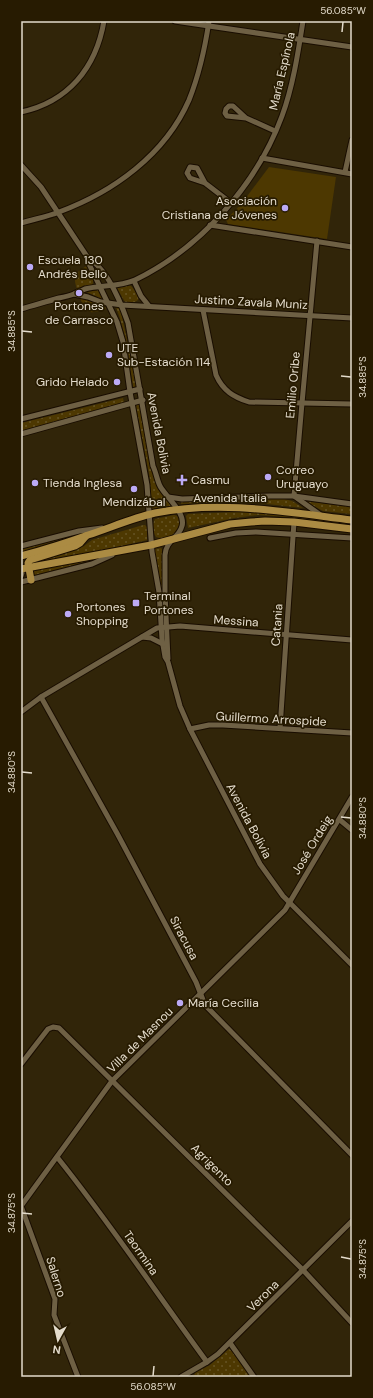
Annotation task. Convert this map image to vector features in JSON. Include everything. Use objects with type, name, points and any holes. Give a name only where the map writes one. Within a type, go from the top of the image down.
[{"type":"main road","name":"Avenida Italia","points":[[21,556],[149,515],[178,510],[233,507],[257,508],[352,520]]},
{"type":"main road","name":"Avenida Italia","points":[[21,569],[151,545],[230,524],[265,521],[294,522],[352,529]]},
{"type":"main road","points":[[31,580],[28,561],[80,544],[86,536]]},
{"type":"street","points":[[21,112],[34,110],[64,94],[81,77],[93,58],[102,33],[104,21]]},
{"type":"street","points":[[175,21],[209,23],[352,47]]},
{"type":"street","name":"María Espínola","points":[[21,309],[74,294],[86,289],[100,288],[134,281],[173,258],[194,242],[231,203],[262,158],[286,103],[303,21]]},
{"type":"street","points":[[21,223],[58,213],[95,196],[130,174],[155,150],[172,131],[194,87],[202,62],[209,23]]},
{"type":"street","points":[[246,118],[275,131]]},
{"type":"street","points":[[345,172],[352,140]]},
{"type":"street","points":[[262,158],[352,174]]},
{"type":"street","name":"Avenida Bolivia","points":[[21,164],[41,187],[88,258],[93,261],[112,285],[122,305],[128,323],[153,466],[161,487],[178,510],[182,519],[182,526],[171,540],[166,549],[165,555],[168,662],[180,706],[190,729],[260,864],[289,903],[352,965]]},
{"type":"street","points":[[205,183],[231,203]]},
{"type":"street","points":[[210,225],[352,247]]},
{"type":"street","name":"Emilio Oribe","points":[[294,496],[317,241]]},
{"type":"street","name":"Avenida Bolivia","points":[[88,258],[88,262],[117,322],[122,342],[147,485],[151,545],[159,592],[165,658],[168,662]]},
{"type":"street","points":[[134,281],[141,296],[148,306]]},
{"type":"street","name":"Justino Zavala Muniz","points":[[74,294],[88,296],[109,304],[352,318]]},
{"type":"street","points":[[203,310],[216,376],[220,384],[238,398],[249,402],[352,404]]},
{"type":"street","points":[[21,419],[140,389]]},
{"type":"street","points":[[21,434],[142,400]]},
{"type":"street","points":[[294,496],[323,516]]},
{"type":"street","name":"Avenida Italia","points":[[168,497],[182,499],[294,496],[352,504]]},
{"type":"street","name":"Catania","points":[[280,728],[294,522]]},
{"type":"street","name":"Avenida Italia","points":[[21,546],[79,530],[111,527]]},
{"type":"street","points":[[210,538],[249,532],[352,538]]},
{"type":"street","name":"Avenida Italia","points":[[21,582],[92,564],[118,552]]},
{"type":"street","name":"Avenida Italia","points":[[21,569],[21,576]]},
{"type":"street","name":"Messina","points":[[161,627],[180,626],[352,640]]},
{"type":"street","points":[[21,712],[41,697],[161,627]]},
{"type":"street","points":[[142,637],[151,638],[163,644]]},
{"type":"street","name":"Siracusa","points":[[41,697],[118,834],[196,982],[205,1005],[352,1155]]},
{"type":"street","name":"Guillermo Arrospide","points":[[190,729],[209,725],[223,725],[352,733]]},
{"type":"street","name":"José Ordeig","points":[[289,903],[340,820],[352,797]]},
{"type":"street","points":[[340,820],[352,830]]},
{"type":"street","name":"Villa de Masnou","points":[[21,1206],[112,1082],[280,916],[289,903]]},
{"type":"street","name":"Agrigento","points":[[21,1064],[48,1029],[53,1027],[59,1028],[303,1270],[352,1323]]},
{"type":"street","name":"Taormina","points":[[57,1157],[94,1203],[142,1273],[208,1362]]},
{"type":"street","name":"Salerno","points":[[21,1206],[55,1299],[54,1315],[78,1377]]},
{"type":"street","name":"Verona","points":[[181,1377],[208,1362],[218,1354],[352,1221]]},
{"type":"street","points":[[230,1343],[254,1377]]},
{"type":"street","points":[[192,1377],[193,1370]]},
{"type":"shaded area","name":"Asociación Cristiana de Jóvenes","points":[[269,167],[336,177],[327,239],[228,224],[226,220],[242,203]]},
{"type":"shaded area","points":[[87,266],[92,276],[93,283],[92,285],[77,289],[75,281],[76,275],[80,270]]},
{"type":"shaded area","points":[[130,285],[139,296],[138,300],[135,302],[125,302],[117,288]]},
{"type":"shaded area","points":[[99,290],[104,299],[103,300],[87,292]]},
{"type":"shaded area","points":[[80,298],[107,308],[97,312],[87,311]]},
{"type":"shaded area","points":[[116,307],[120,307],[137,387],[136,389],[133,387],[125,337]]},
{"type":"shaded area","points":[[123,398],[124,403],[21,432],[21,423]]},
{"type":"shaded area","points":[[139,404],[160,490],[171,504],[170,506],[152,509],[150,479],[136,406]]},
{"type":"shaded area","points":[[280,498],[292,501],[303,508],[241,501],[181,504],[181,502]]},
{"type":"shaded area","points":[[304,501],[352,507],[352,514],[323,511]]},
{"type":"shaded area","points":[[242,512],[352,523],[352,525],[289,517],[259,515],[234,518],[188,528],[186,516],[188,514]]},
{"type":"shaded area","points":[[174,515],[178,516],[180,521],[178,530],[165,538],[156,537],[153,528],[155,519]]},
{"type":"shaded area","points":[[143,525],[147,527],[147,540],[101,551],[32,563],[84,546],[92,540]]},
{"type":"shaded area","points":[[74,535],[21,552],[21,548]]},
{"type":"shaded area","points":[[161,548],[163,620],[161,589],[154,551],[155,549]]},
{"type":"shaded area","points":[[90,560],[35,577],[32,570]]},
{"type":"shaded area","points":[[229,1349],[233,1352],[251,1377],[194,1377],[195,1373],[210,1365]]},
{"type":"place","name":"Asociación Cristiana de Jóvenes","points":[[285,208]]},
{"type":"place","name":"Escuela 130 Andrés Bello","points":[[30,267]]},
{"type":"place","name":"Portones de Carrasco","points":[[79,293]]},
{"type":"place","name":"UTE Sub-Estación 114","points":[[109,355]]},
{"type":"place","name":"Grido Helado","points":[[117,382]]},
{"type":"place","name":"Correo Uruguayo","points":[[268,477]]},
{"type":"place","name":"Casmu","points":[[182,480]]},
{"type":"place","name":"Tienda Inglesa","points":[[35,483]]},
{"type":"place","name":"Mendizábal","points":[[134,489]]},
{"type":"place","name":"Terminal Portones","points":[[136,603]]},
{"type":"place","name":"Portones Shopping","points":[[68,614]]},
{"type":"place","name":"María Cecilia","points":[[180,1003]]}]
